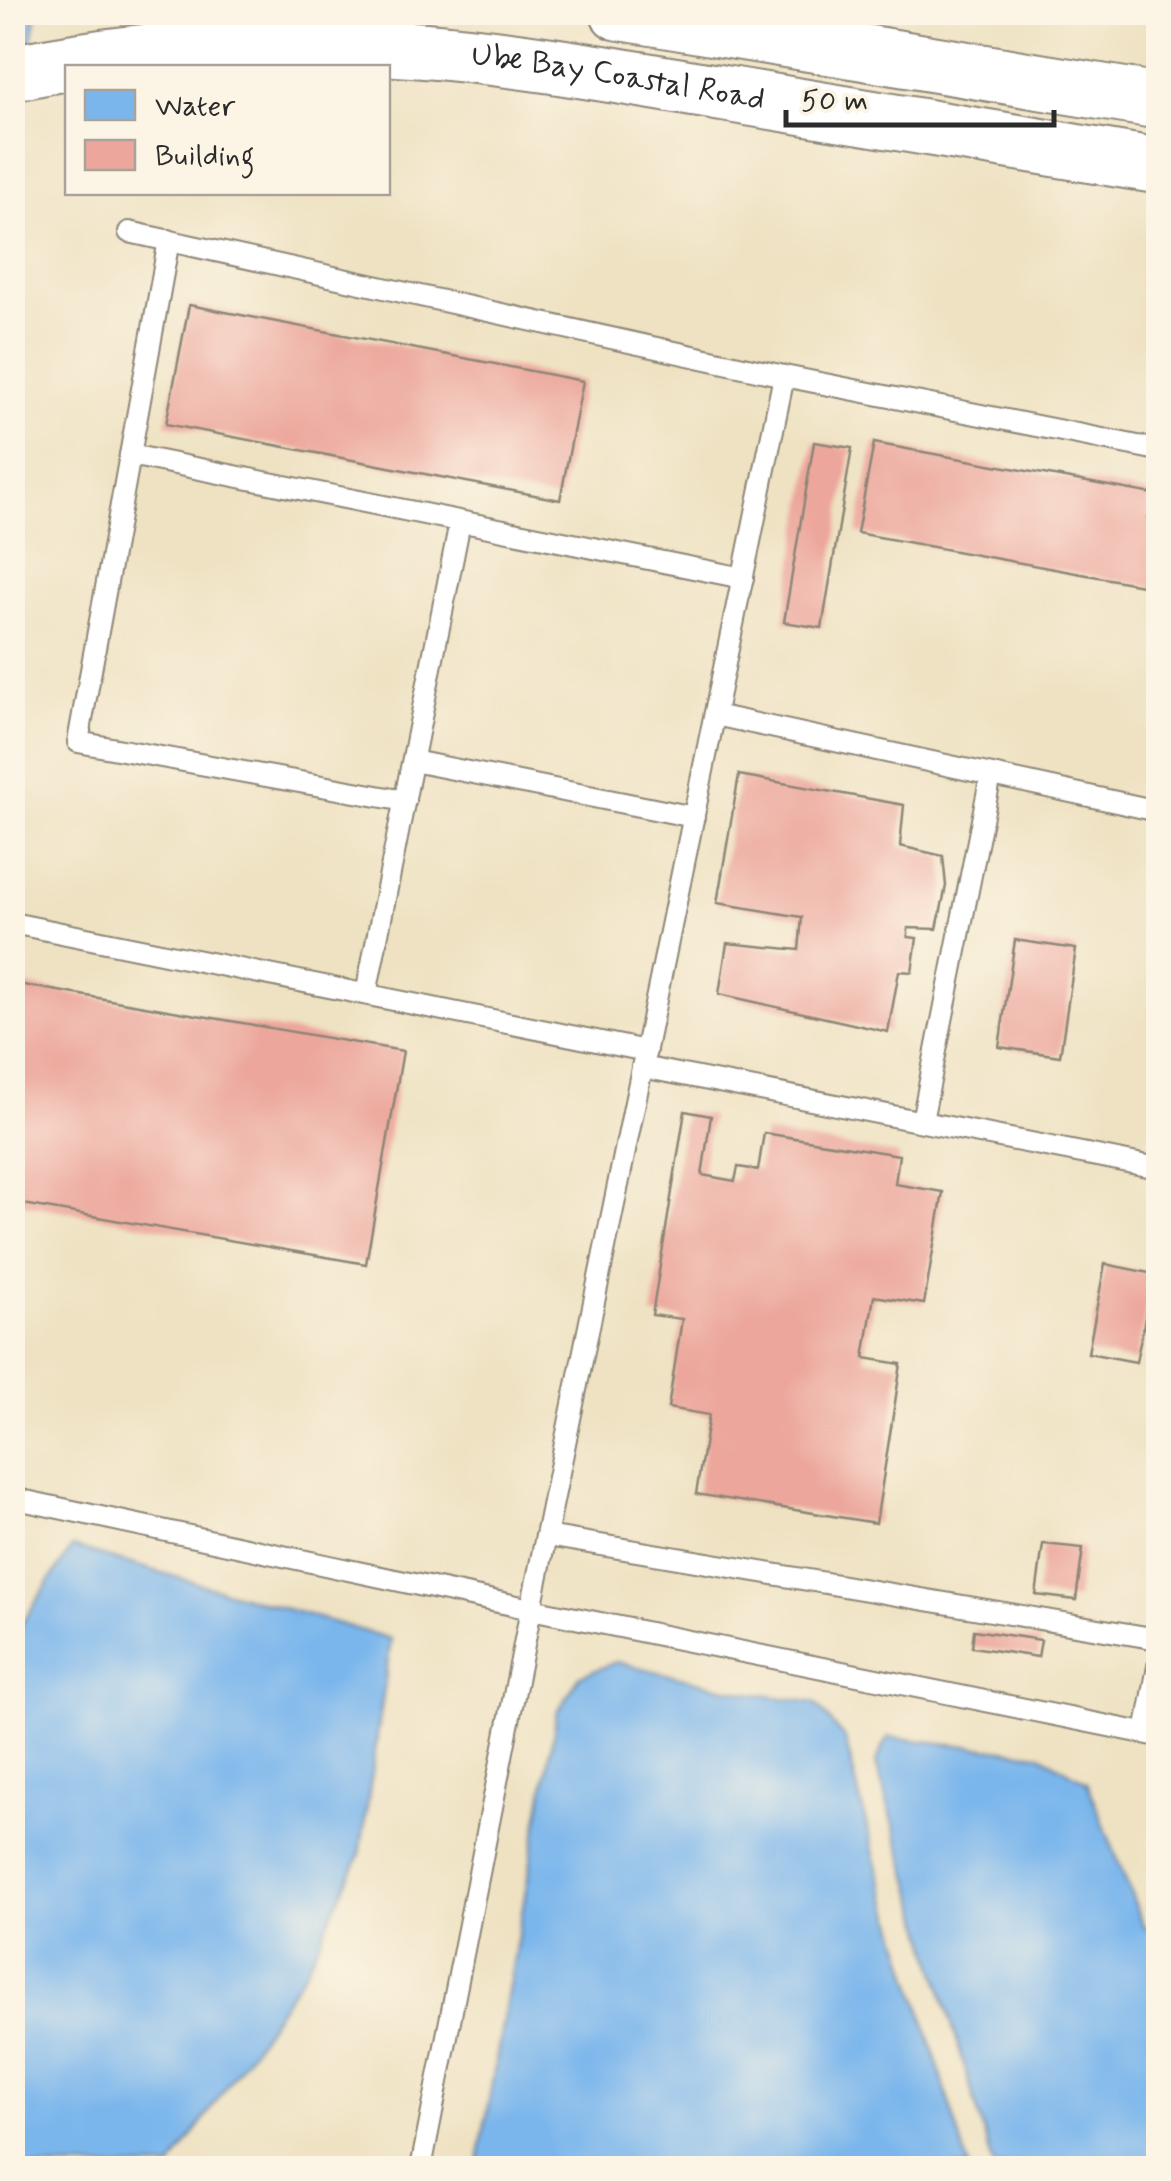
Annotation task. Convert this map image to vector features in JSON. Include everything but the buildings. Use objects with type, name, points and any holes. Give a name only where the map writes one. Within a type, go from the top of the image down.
[{"type":"highway","name":"Ube Bay Coastal Road","points":[[618,12],[1158,101]]},
{"type":"highway","points":[[771,37],[1158,86]]},
{"type":"highway","name":"Ube Bay Coastal Road","points":[[12,73],[106,56],[266,44],[495,58],[1158,166]]},
{"type":"highway","points":[[759,99],[1031,163],[1158,188]]},
{"type":"lane","points":[[129,232],[784,376],[1158,450]]},
{"type":"lane","points":[[170,240],[78,742],[405,800]]},
{"type":"lane","points":[[421,2168],[784,376]]},
{"type":"lane","points":[[130,456],[743,578]]},
{"type":"lane","points":[[366,994],[460,522]]},
{"type":"lane","points":[[714,715],[1158,811]]},
{"type":"lane","points":[[413,761],[694,817]]},
{"type":"lane","points":[[922,1121],[992,774]]},
{"type":"lane","points":[[12,923],[366,994],[922,1121],[1158,1168]]},
{"type":"lane","points":[[12,1498],[532,1610],[1152,1734],[1158,1666]]},
{"type":"lane","points":[[547,1536],[1158,1639]]},
{"type":"water","points":[[13,13],[37,13],[13,145]]},
{"type":"water","points":[[72,1547],[391,1639],[360,1855],[305,1971],[171,2168],[13,2168],[13,1637]]},
{"type":"water","points":[[616,1662],[743,1692],[815,1703],[845,1739],[874,1855],[969,2168],[477,2168],[557,1713],[580,1676]]},
{"type":"water","points":[[888,1737],[1039,1754],[1087,1782],[1144,1927],[1158,1930],[1158,2168],[994,2168],[876,1763]]}]
